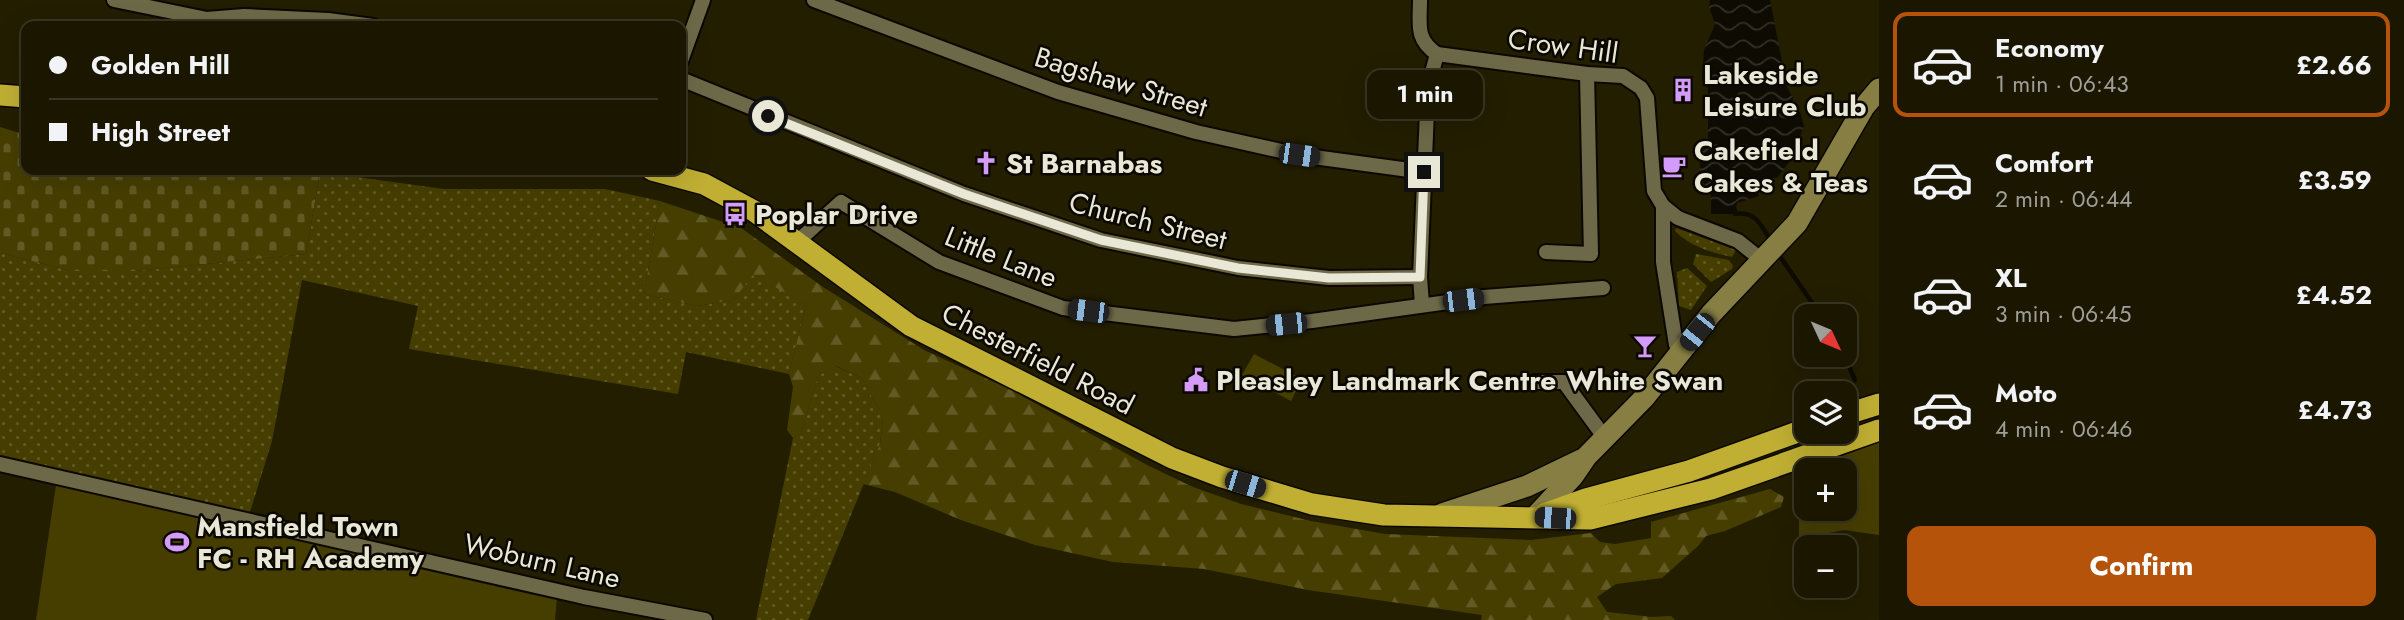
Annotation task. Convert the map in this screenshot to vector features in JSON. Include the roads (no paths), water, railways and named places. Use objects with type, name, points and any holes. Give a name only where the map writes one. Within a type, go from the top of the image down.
[{"type":"highway","points":[[0,95],[21,97]]},
{"type":"highway","name":"Chesterfield Road","points":[[671,175],[704,184],[731,197],[911,326],[1172,458],[1222,477],[1312,504],[1384,515],[1511,520],[1535,517]]},
{"type":"highway","points":[[1857,411],[1879,404]]},
{"type":"highway","points":[[1535,517],[1590,519],[1657,503],[1711,489],[1879,430]]},
{"type":"highway","points":[[1535,517],[1586,499],[1689,471],[1794,433]]},
{"type":"street","points":[[114,0],[199,21]]},
{"type":"street","points":[[686,47],[703,0]]},
{"type":"street","name":"Bagshaw Street","points":[[814,0],[1058,92],[1196,132],[1299,155],[1424,172]]},
{"type":"street","points":[[1420,0],[1420,35],[1426,47],[1437,54],[1428,87],[1420,277],[1422,305],[1484,297],[1603,288]]},
{"type":"street","points":[[218,21],[244,16],[336,21]]},
{"type":"street","name":"Crow Hill","points":[[1437,54],[1587,74],[1623,76],[1641,88],[1647,98],[1654,191],[1662,206],[1663,262],[1676,345],[1683,350]]},
{"type":"street","points":[[1546,252],[1591,254],[1587,74]]},
{"type":"street","name":"Church Street","points":[[686,81],[964,194],[1101,240],[1238,268],[1329,278],[1420,277]]},
{"type":"street","name":"Chesterfield Road","points":[[1535,517],[1573,476],[1586,457],[1644,398],[1712,314],[1785,238],[1813,198],[1864,107],[1879,89]]},
{"type":"street","name":"Little Lane","points":[[797,242],[841,202],[939,262],[1063,308],[1234,329],[1422,305]]},
{"type":"street","points":[[1662,206],[1678,218],[1738,241],[1765,259]]},
{"type":"street","points":[[1534,382],[1564,382],[1605,438]]},
{"type":"street","name":"Chesterfield Road","points":[[1434,517],[1527,486],[1586,457]]},
{"type":"street","name":"Woburn Lane","points":[[0,464],[584,597],[705,620]]},
{"type":"water","points":[[1710,0],[1770,0],[1787,87],[1793,98],[1792,110],[1800,112],[1804,126],[1792,158],[1778,177],[1756,184],[1759,196],[1737,203],[1735,214],[1711,214],[1711,195],[1699,175],[1702,145],[1708,139],[1708,89],[1702,79],[1704,50],[1715,24],[1709,7]]},
{"type":"waterway","points":[[1735,210],[1735,214],[1748,215],[1757,220],[1771,241]]},
{"type":"waterway","points":[[1777,252],[1813,304]]},
{"type":"waterway","points":[[1850,368],[1855,380]]},
{"type":"place","name":"Lakeside Leisure Club","points":[[1683,90]]},
{"type":"place","name":"St Barnabas","points":[[986,163]]},
{"type":"place","name":"Cakefield Cakes & Teas","points":[[1674,166]]},
{"type":"place","name":"Poplar Drive","points":[[735,214]]},
{"type":"place","name":"White Swan","points":[[1645,346]]},
{"type":"place","name":"Pleasley Landmark Centre","points":[[1196,380]]},
{"type":"place","name":"Mansfield Town FC - RH Academy","points":[[177,542]]}]
